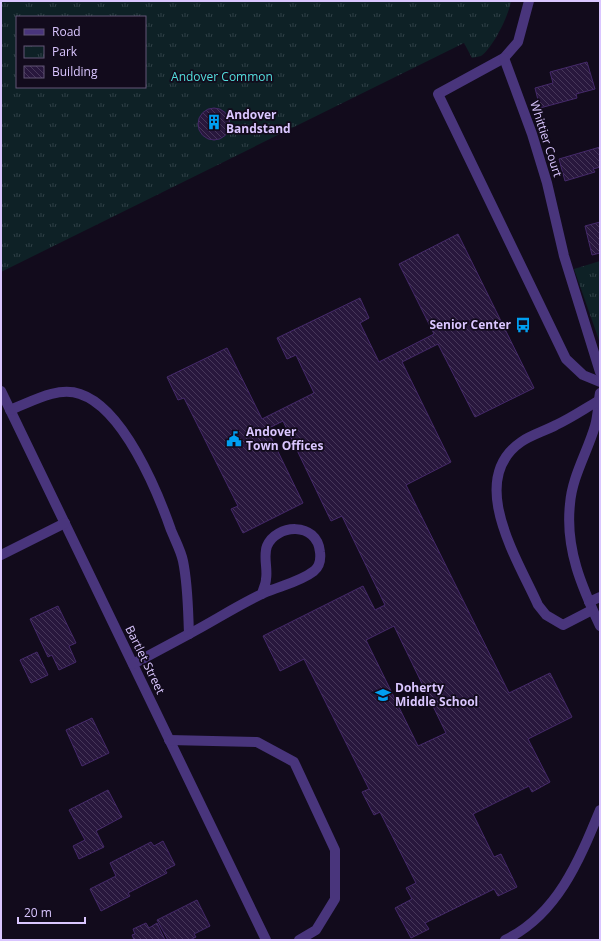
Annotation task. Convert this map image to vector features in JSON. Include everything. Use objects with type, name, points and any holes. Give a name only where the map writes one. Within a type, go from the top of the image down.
[{"type":"street","points":[[529,1],[518,42],[504,58],[438,94],[566,359],[583,375],[600,382]]},
{"type":"street","name":"Whittier Court","points":[[504,58],[547,183],[564,256],[600,372]]},
{"type":"street","name":"Bartlet Street","points":[[1,391],[266,940]]},
{"type":"street","points":[[10,410],[42,397],[57,393],[74,393],[93,400],[121,428],[152,481],[183,560],[188,597],[189,634]]},
{"type":"street","points":[[599,400],[595,426],[573,485],[569,527],[575,566],[600,626]]},
{"type":"street","points":[[599,400],[557,424],[521,442],[507,454],[500,469],[496,487],[496,505],[500,521],[538,604],[546,615],[563,625],[591,606],[600,597]]},
{"type":"street","points":[[1,555],[65,523]]},
{"type":"street","points":[[132,664],[262,594],[304,577],[319,565],[321,558],[318,542],[312,533],[304,530],[288,531],[274,538],[267,545],[265,553],[266,579],[262,594]]},
{"type":"street","points":[[169,740],[257,742],[294,762],[335,850],[334,900],[316,930],[299,940]]},
{"type":"street","points":[[505,940],[536,920],[555,900],[586,843],[600,810]]},
{"type":"green space","name":"Andover Common","points":[[1,1],[511,1],[500,31],[486,52],[481,56],[472,58],[464,43],[1,272]]},
{"type":"green space","points":[[600,261],[600,343],[574,269]]},
{"type":"building","points":[[587,62],[595,89],[576,94],[577,98],[540,108],[535,88],[553,83],[550,72]]},
{"type":"building","name":"Andover Bandstand","points":[[217,108],[223,110],[228,115],[230,124],[228,133],[223,138],[211,140],[205,138],[200,133],[198,121],[200,115],[205,110]]},
{"type":"building","points":[[600,147],[600,167],[593,169],[595,172],[565,181],[559,159]]},
{"type":"building","points":[[600,222],[600,253],[592,255],[585,226]]},
{"type":"building","points":[[458,234],[534,388],[475,417],[438,344],[402,362],[451,462],[406,485],[509,693],[550,673],[572,717],[528,739],[550,782],[532,792],[529,786],[473,814],[494,857],[501,854],[517,887],[498,896],[494,889],[425,923],[429,929],[411,938],[395,908],[412,899],[406,888],[416,883],[380,812],[374,815],[362,792],[369,789],[304,659],[280,671],[263,636],[363,586],[375,610],[385,605],[342,516],[331,521],[283,421],[267,429],[303,503],[243,533],[231,509],[238,506],[184,398],[178,400],[167,377],[227,348],[262,419],[314,393],[296,355],[287,359],[277,338],[360,298],[369,318],[360,323],[379,362],[434,334],[399,264]],"holes":[[[394,626],[446,733],[418,746],[366,640]]]},
{"type":"building","points":[[58,606],[76,643],[69,646],[76,662],[59,670],[52,655],[48,657],[30,619]]},
{"type":"building","points":[[37,652],[48,675],[31,683],[20,660]]},
{"type":"building","points":[[92,718],[109,753],[82,766],[66,730]]},
{"type":"building","points":[[108,790],[122,817],[96,831],[104,847],[79,859],[73,846],[85,840],[69,810]]},
{"type":"building","points":[[163,841],[175,865],[165,870],[167,873],[128,893],[130,896],[101,911],[90,889],[116,876],[110,863],[151,842],[154,846]]},
{"type":"building","points":[[197,900],[210,926],[194,934],[196,937],[190,940],[168,940],[157,920]]},
{"type":"building","points":[[146,923],[149,928],[157,923],[165,940],[134,940],[132,935],[135,934],[133,929]]},
{"type":"place","name":"Andover Bandstand","points":[[214,122]]},
{"type":"place","name":"Senior Center","points":[[523,325]]},
{"type":"place","name":"Andover Town Offices","points":[[234,439]]},
{"type":"place","name":"Doherty Middle School","points":[[383,695]]}]
